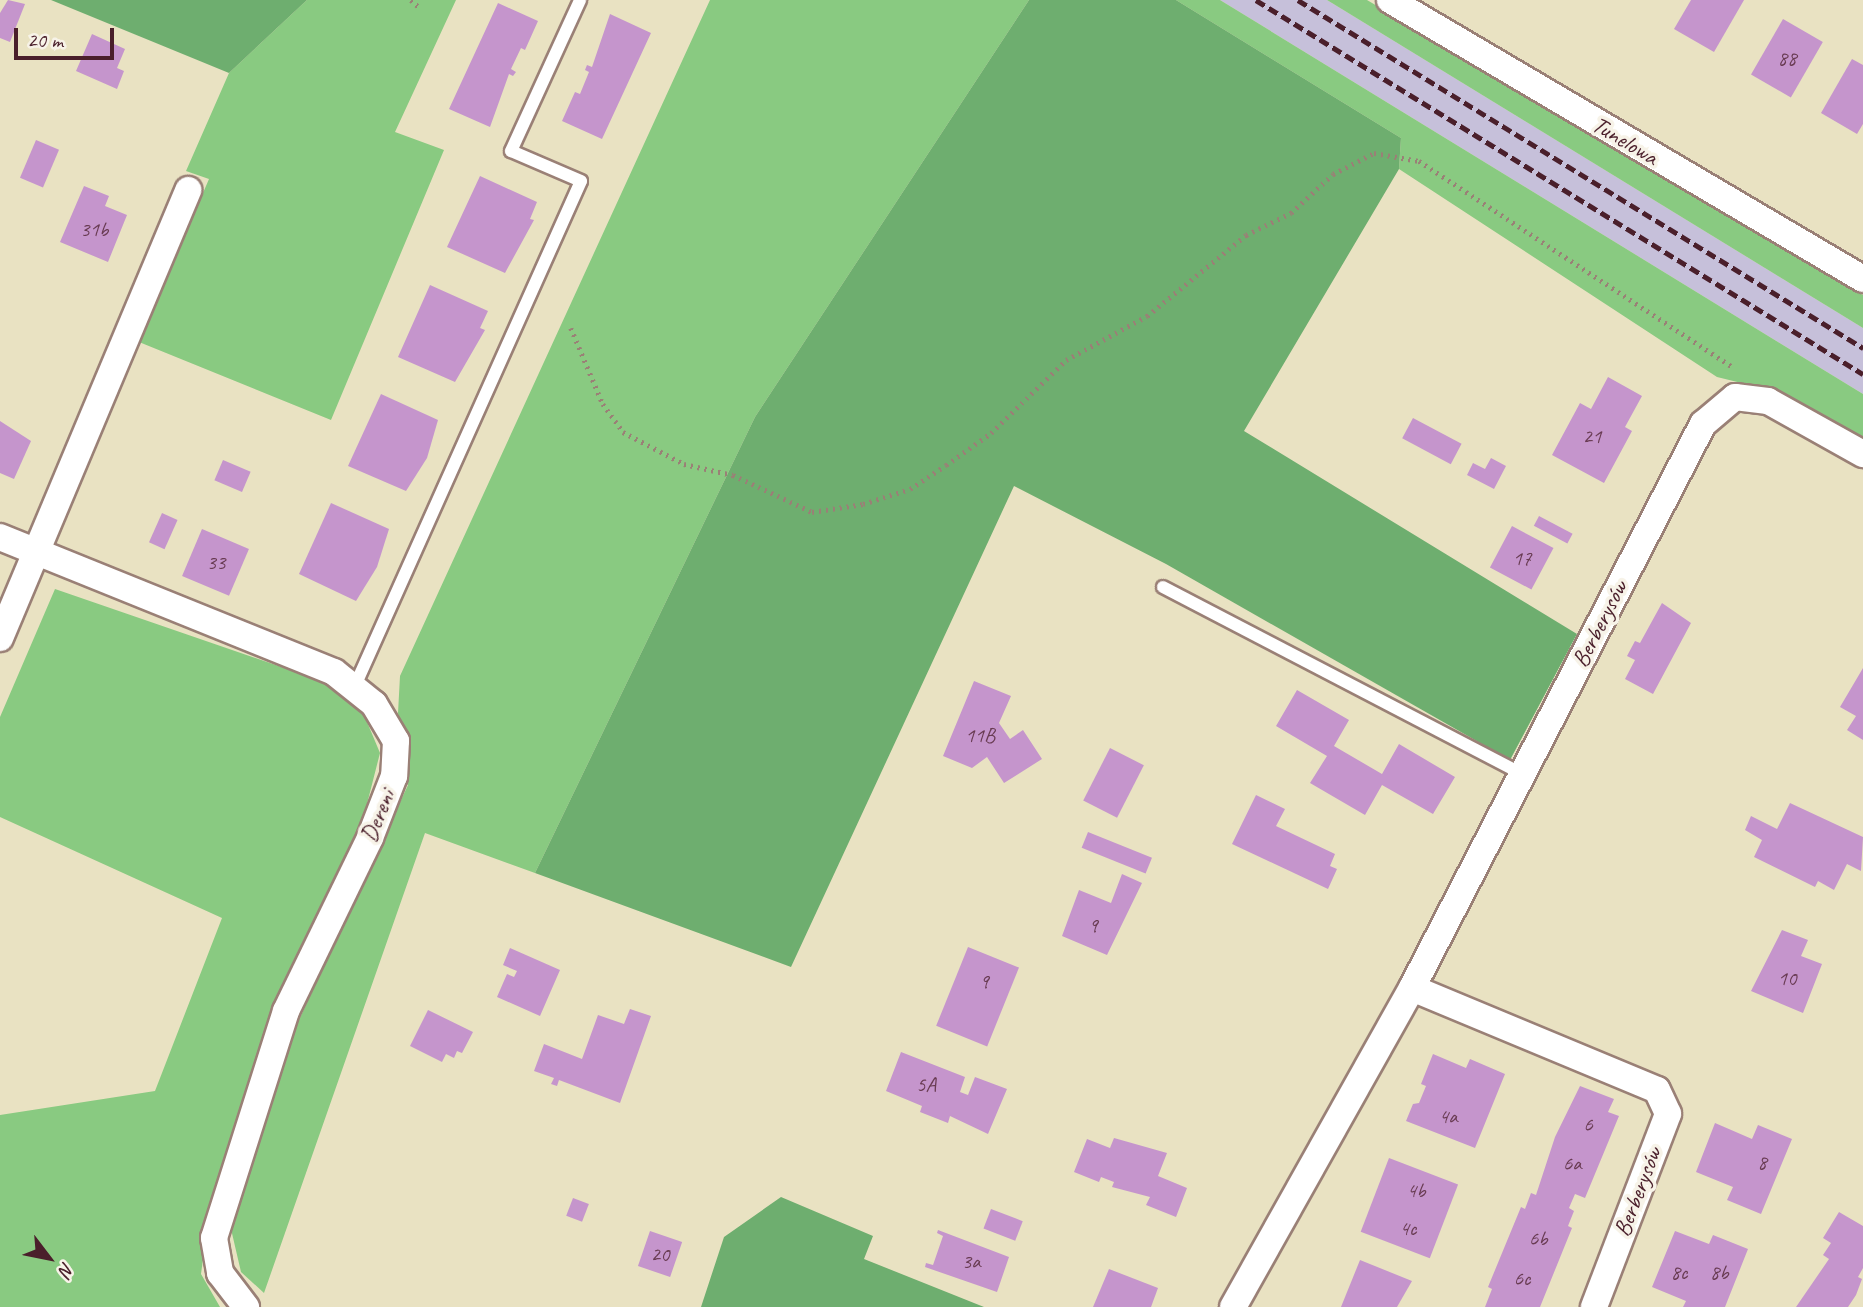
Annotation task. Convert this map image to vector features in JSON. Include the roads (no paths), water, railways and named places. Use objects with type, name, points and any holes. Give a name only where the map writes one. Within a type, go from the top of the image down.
[{"type":"street","name":"Tunelowa","points":[[1390,0],[1863,279]]},
{"type":"street","points":[[0,638],[188,190]]},
{"type":"street","name":"Berberysów","points":[[1233,1307],[1412,988],[1703,424],[1735,397],[1768,401],[1863,454]]},
{"type":"street","name":"Dereni","points":[[0,537],[334,672],[374,704],[396,741],[394,776],[370,838],[286,1011],[214,1238],[220,1273],[246,1307]]},
{"type":"street","name":"Berberysów","points":[[1412,988],[1657,1090],[1668,1114],[1594,1307]]},
{"type":"lane","points":[[354,688],[581,181],[511,150],[580,0]]},
{"type":"lane","points":[[1163,587],[1522,774]]},
{"type":"railway","points":[[1256,0],[1863,374]]},
{"type":"railway","points":[[1298,0],[1863,348]]}]
